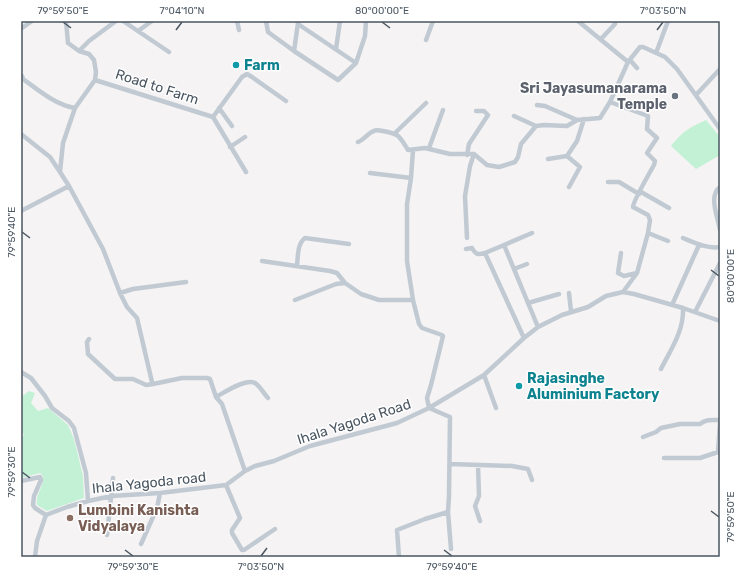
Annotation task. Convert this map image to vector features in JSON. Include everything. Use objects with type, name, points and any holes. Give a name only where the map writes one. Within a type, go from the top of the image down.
[{"type":"street","points":[[22,28],[32,21]]},
{"type":"street","points":[[60,172],[63,143],[75,108],[95,80],[96,72],[94,60],[89,54],[79,51],[68,43],[66,21]]},
{"type":"street","points":[[79,51],[89,41],[116,21]]},
{"type":"street","points":[[123,21],[169,52]]},
{"type":"street","points":[[138,31],[152,21]]},
{"type":"street","points":[[237,21],[239,30]]},
{"type":"street","points":[[266,21],[268,32],[338,80],[356,63],[366,36],[366,21]]},
{"type":"street","points":[[336,49],[340,21]]},
{"type":"street","points":[[426,40],[434,21]]},
{"type":"street","points":[[578,21],[637,68]]},
{"type":"street","points":[[656,53],[668,21]]},
{"type":"street","points":[[294,51],[298,22],[356,63]]},
{"type":"street","points":[[601,39],[615,24]]},
{"type":"street","points":[[514,116],[536,126],[567,126],[577,120],[600,118],[610,102],[629,61],[640,47],[643,47],[664,57],[677,69],[720,129]]},
{"type":"street","points":[[696,94],[720,69]]},
{"type":"street","points":[[246,172],[213,116],[246,74],[252,76],[286,101]]},
{"type":"street","points":[[22,76],[23,79],[42,92],[68,107],[75,108]]},
{"type":"street","name":"Road to Farm","points":[[95,80],[213,116]]},
{"type":"street","points":[[610,102],[648,116],[647,129],[657,138],[647,153],[655,161],[654,165],[640,193],[633,203],[633,207],[648,215],[650,220],[648,233],[637,273],[623,292]]},
{"type":"street","points":[[395,133],[426,104]]},
{"type":"street","points":[[537,105],[545,106],[577,120]]},
{"type":"street","points":[[219,108],[232,126]]},
{"type":"street","points":[[429,148],[443,110]]},
{"type":"street","points":[[467,155],[469,144],[488,115],[484,111],[476,111]]},
{"type":"street","points":[[567,156],[577,141],[584,119]]},
{"type":"street","points":[[358,142],[375,130],[395,133],[399,136],[408,150],[429,148],[450,154],[474,154],[487,165],[491,167],[499,167],[515,162],[518,157],[521,144],[536,126]]},
{"type":"street","points":[[21,134],[50,157],[69,186],[103,249],[120,293],[127,307],[137,318],[153,384]]},
{"type":"street","points":[[230,147],[245,138]]},
{"type":"street","points":[[413,150],[412,178],[407,204],[407,261],[413,300],[419,324],[422,328],[443,336],[427,398],[429,408],[450,417],[448,512],[451,550]]},
{"type":"street","points":[[468,238],[465,196],[470,166],[474,154]]},
{"type":"street","points":[[548,158],[567,156],[580,167],[569,187]]},
{"type":"street","points":[[370,173],[412,178]]},
{"type":"street","points":[[608,182],[619,182],[669,208]]},
{"type":"street","points":[[21,211],[69,186]]},
{"type":"street","points":[[720,187],[718,188],[714,197],[720,230]]},
{"type":"street","points":[[466,249],[472,248],[475,254],[478,255],[532,233]]},
{"type":"street","points":[[648,233],[668,241]]},
{"type":"street","points":[[297,266],[301,241],[305,238],[349,244]]},
{"type":"street","points":[[683,238],[700,245],[714,248],[720,247]]},
{"type":"street","points":[[504,245],[538,327]]},
{"type":"street","points":[[672,305],[700,245]]},
{"type":"street","points":[[486,253],[524,338]]},
{"type":"street","points":[[621,253],[618,273],[624,276],[637,273]]},
{"type":"street","points":[[262,260],[330,271],[337,274],[345,284],[362,294],[380,300],[413,300]]},
{"type":"street","points":[[696,312],[720,263]]},
{"type":"street","points":[[514,269],[527,264]]},
{"type":"street","points":[[120,293],[186,282]]},
{"type":"street","points":[[295,300],[336,284],[345,284]]},
{"type":"street","name":"Ihala Yagoda Road","points":[[245,471],[310,446],[397,423],[429,408],[484,375],[538,327],[571,311],[588,307],[606,296],[623,292],[634,294],[696,312],[720,321]]},
{"type":"street","points":[[569,293],[571,311]]},
{"type":"street","points":[[528,303],[559,294]]},
{"type":"street","points":[[662,369],[680,334],[684,315],[683,308]]},
{"type":"street","points":[[89,339],[87,342],[88,354],[115,379],[133,379],[146,385],[182,378],[207,378],[212,382],[216,396],[222,404],[245,471]]},
{"type":"street","points":[[21,372],[31,378],[52,408],[69,421],[74,428],[86,473],[88,501]]},
{"type":"street","points":[[484,375],[496,408]]},
{"type":"street","points":[[216,396],[234,388],[241,383],[248,382],[255,383],[268,398]]},
{"type":"street","points":[[643,437],[656,432],[661,428],[680,424],[700,424],[710,420],[720,420]]},
{"type":"street","points":[[664,458],[700,458],[718,452],[720,423]]},
{"type":"street","points":[[450,464],[512,466],[528,469],[532,480]]},
{"type":"street","points":[[478,465],[479,496],[475,506],[480,521]]},
{"type":"street","name":"Ihala Yagoda road","points":[[46,515],[67,507],[112,496],[160,493],[226,485],[245,471]]},
{"type":"street","points":[[21,481],[40,477],[41,480],[34,496],[33,505],[46,515],[37,541],[35,557]]},
{"type":"street","points":[[107,535],[113,478]]},
{"type":"street","points":[[226,485],[240,518],[232,530],[232,533],[242,550],[275,529]]},
{"type":"street","points":[[141,544],[157,508],[160,493]]},
{"type":"street","points":[[399,557],[398,530],[425,519],[448,512]]},
{"type":"green space","points":[[706,120],[720,137],[720,155],[696,169],[671,146],[687,130]]},
{"type":"green space","points":[[29,391],[35,393],[31,403],[38,411],[48,408],[68,425],[74,439],[83,476],[84,498],[47,511],[37,505],[37,498],[43,476],[40,473],[21,478],[21,441],[24,434],[21,431],[21,397]]},
{"type":"place","name":"Farm","points":[[236,65]]},
{"type":"place","name":"Sri Jayasumanarama Temple","points":[[675,96]]},
{"type":"place","name":"Rajasinghe Aluminium Factory","points":[[519,386]]},
{"type":"place","name":"Lumbini Kanishta Vidyalaya","points":[[70,518]]}]
